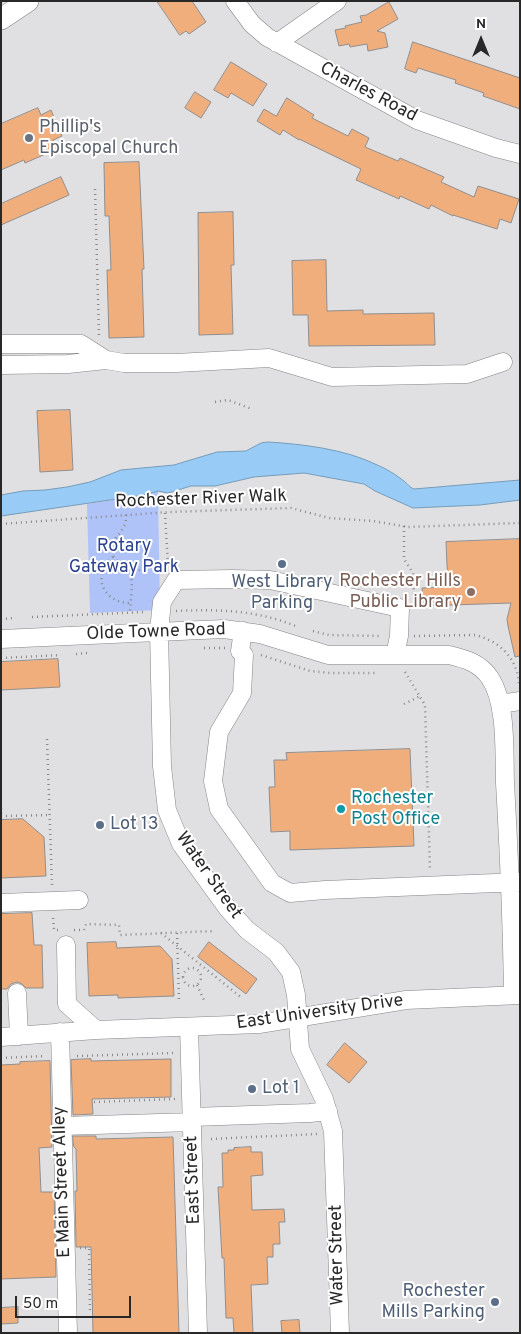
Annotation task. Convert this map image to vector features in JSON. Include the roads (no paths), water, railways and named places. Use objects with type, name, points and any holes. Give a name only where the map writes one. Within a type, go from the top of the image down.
[{"type":"main road","points":[[1,19],[28,1]]},
{"type":"street","name":"Charles Road","points":[[235,1],[252,24],[267,37],[417,120],[496,148],[520,154]]},
{"type":"street","points":[[278,43],[337,1]]},
{"type":"street","points":[[1,344],[81,344],[103,352],[124,363],[176,363],[269,358],[332,377],[467,374],[503,362]]},
{"type":"street","points":[[1,365],[68,364],[103,352]]},
{"type":"street","name":"Water Street","points":[[340,1333],[334,1131],[328,1111],[300,1049],[295,988],[291,972],[276,952],[248,930],[228,909],[181,844],[167,810],[163,781],[159,631],[162,602],[176,580],[232,578],[270,580],[400,608],[400,636],[395,655]]},
{"type":"street","name":"Olde Towne Road","points":[[1,639],[205,628],[260,634],[328,655],[449,655],[468,659],[481,668],[491,679],[500,704],[515,882],[516,995]]},
{"type":"street","points":[[242,631],[240,651],[244,655],[242,693],[219,732],[214,781],[219,809],[272,884],[290,893],[515,882]]},
{"type":"street","points":[[500,704],[519,696]]},
{"type":"street","points":[[1,903],[79,900]]},
{"type":"street","points":[[65,935],[67,1004],[96,1030]]},
{"type":"street","points":[[10,1036],[17,993]]},
{"type":"street","name":"East University Drive","points":[[10,1036],[96,1030],[259,1024],[406,1000],[516,995]]},
{"type":"street","name":"East Street","points":[[189,1027],[198,1333]]},
{"type":"street","name":"E Main Street Alley","points":[[60,1032],[68,1333]]},
{"type":"street","points":[[62,1126],[328,1111]]},
{"type":"place","name":"Phillip's Episcopal Church","points":[[29,138]]},
{"type":"place","name":"West Library Parking","points":[[282,564]]},
{"type":"place","name":"Rochester Hills Public Library","points":[[471,592]]},
{"type":"place","name":"Rochester Post Office","points":[[341,809]]},
{"type":"place","name":"Lot 13","points":[[100,825]]},
{"type":"place","name":"Lot 1","points":[[252,1089]]},
{"type":"place","name":"Rochester Mills Parking","points":[[495,1302]]},
{"type":"park label","name":"Rotary Gateway Park","points":[[124,557]]}]
